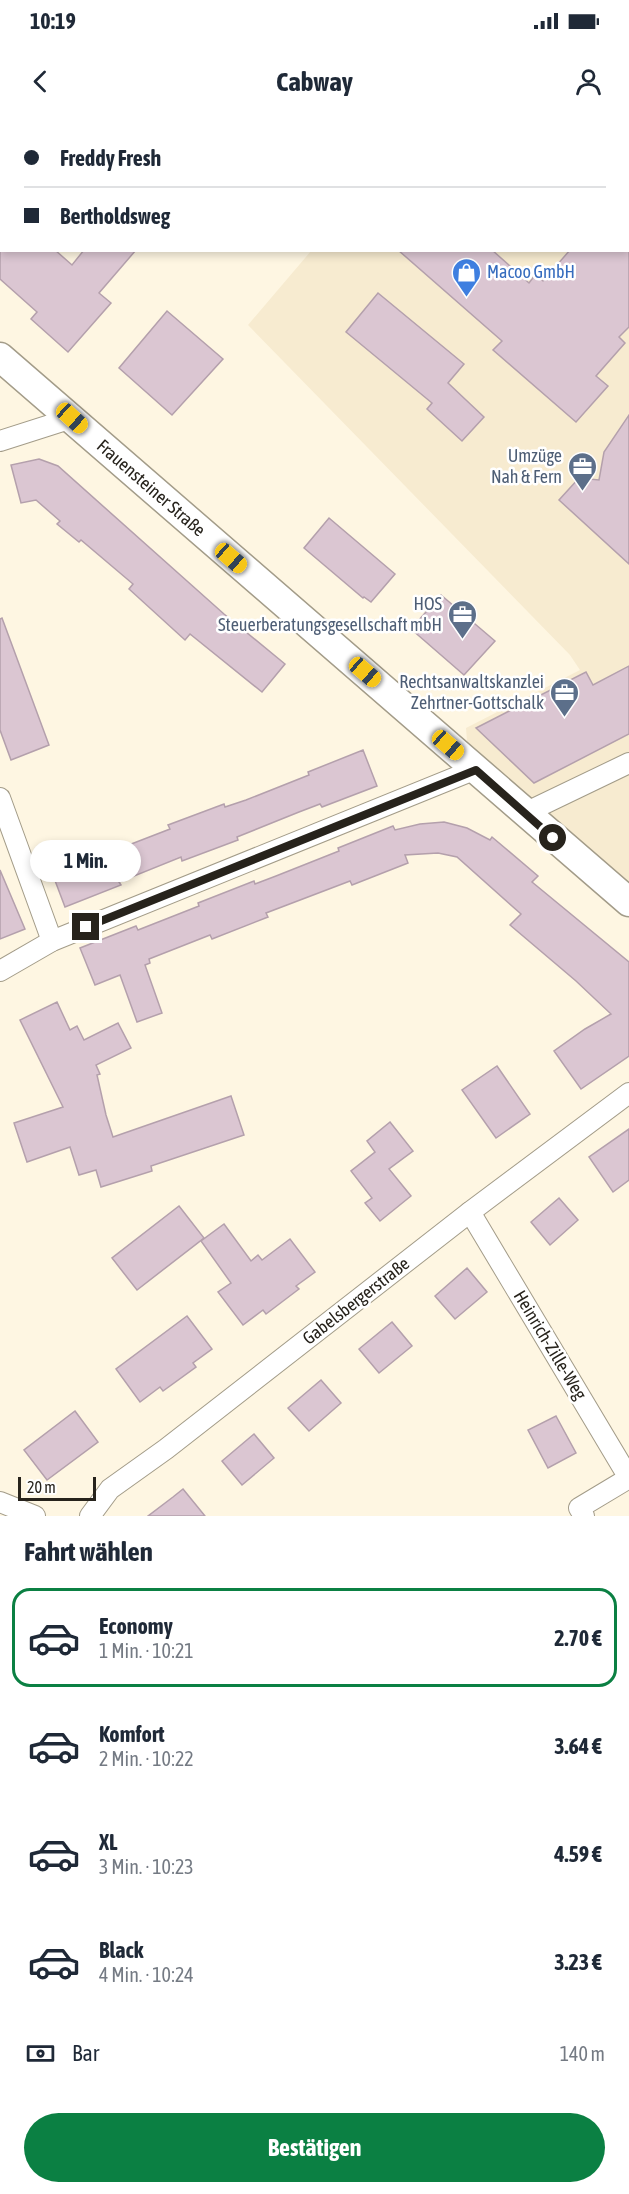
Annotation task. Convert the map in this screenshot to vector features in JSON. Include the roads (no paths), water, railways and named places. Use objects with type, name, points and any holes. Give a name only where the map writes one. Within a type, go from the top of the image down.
[{"type":"main road","name":"Frauensteiner Straße","points":[[0,357],[629,902]]},
{"type":"street","points":[[0,441],[72,418]]},
{"type":"street","points":[[525,813],[629,763]]},
{"type":"street","points":[[0,971],[52,941],[476,770]]},
{"type":"street","points":[[0,798],[52,941]]},
{"type":"street","name":"Gabelsbergerstraße","points":[[90,1516],[110,1489],[166,1449],[470,1212],[629,1093]]},
{"type":"street","name":"Heinrich-Zille-Weg","points":[[470,1212],[629,1478],[579,1508],[584,1516]]},
{"type":"street","points":[[0,1502],[35,1516]]},
{"type":"place","name":"Macoo GmbH","points":[[466,298]]},
{"type":"place","name":"Umzüge Nah & Fern","points":[[583,492]]},
{"type":"place","name":"HOS Steuerberatungsgesellschaft mbH","points":[[463,640]]},
{"type":"place","name":"Rechtsanwaltskanzlei Zehrtner-Gottschalk","points":[[565,718]]}]
